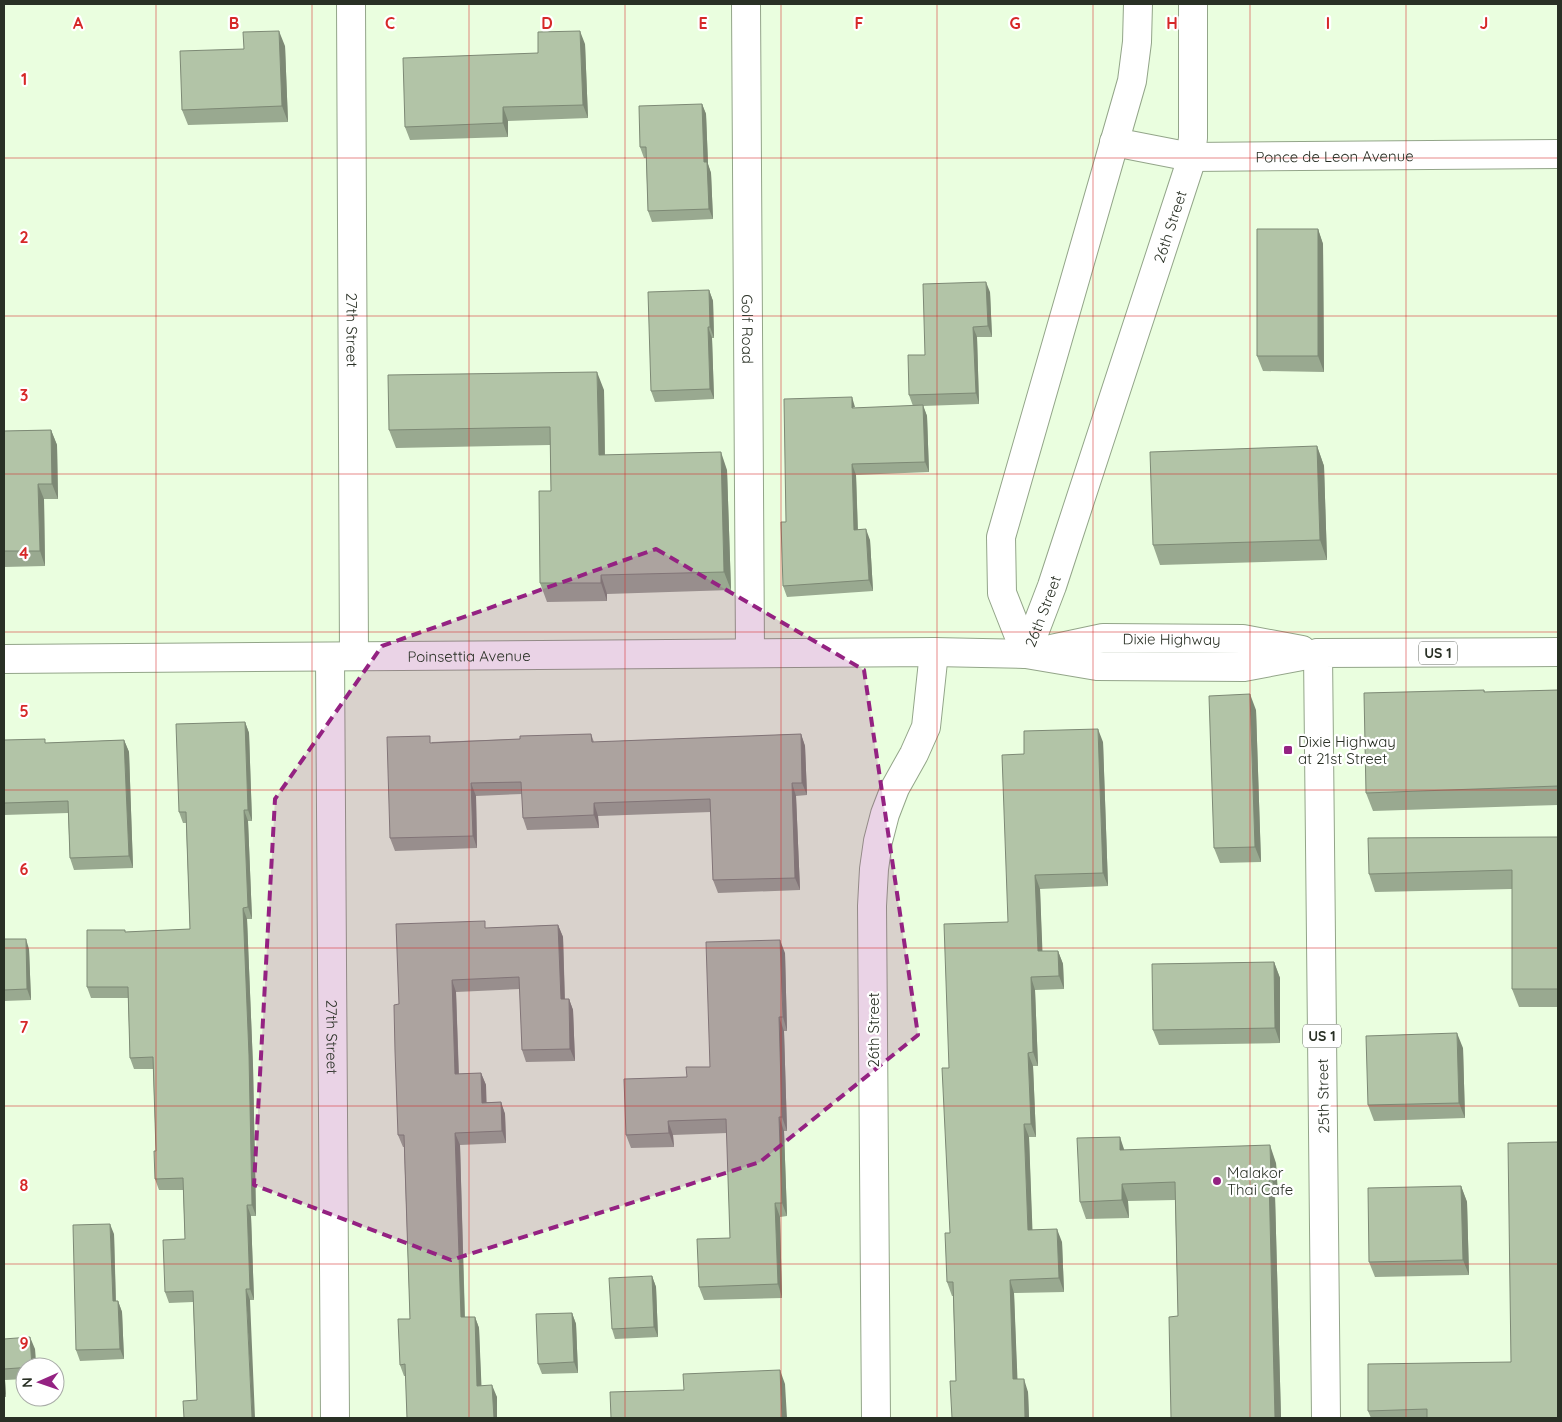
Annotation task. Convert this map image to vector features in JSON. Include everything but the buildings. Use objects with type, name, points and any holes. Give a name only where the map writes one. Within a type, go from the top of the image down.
[{"type":"street","name":"27th Street","points":[[335,1418],[342,656],[351,4]]},
{"type":"street","name":"Golf Road","points":[[746,4],[750,653]]},
{"type":"street","name":"26th Street","points":[[1026,654],[1002,593],[1001,537],[1132,81],[1138,42],[1138,4]]},
{"type":"street","name":"26th Street","points":[[1026,654],[1055,577],[1191,157],[1193,138],[1192,4]]},
{"type":"street","name":"Ponce de Leon Avenue","points":[[1114,142],[1191,157],[1558,154]]},
{"type":"street","name":"Dixie Highway","points":[[934,652],[1026,654],[1103,638],[1243,639],[1318,654],[1558,652]]},
{"type":"street","name":"Poinsettia Avenue","points":[[4,659],[934,652]]},
{"type":"street","name":"26th Street","points":[[876,1418],[872,916],[874,869],[878,841],[885,814],[895,788],[914,754],[926,727],[934,652]]},
{"type":"street","name":"25th Street","points":[[1318,654],[1326,1418]]},
{"type":"highlighted area","points":[[656,549],[864,670],[918,1035],[760,1162],[451,1260],[254,1185],[275,799],[382,646]]},
{"type":"place","name":"Dixie Highway at 21st Street","points":[[1288,750]]},
{"type":"place","name":"Malakor Thai Cafe","points":[[1217,1181]]}]
